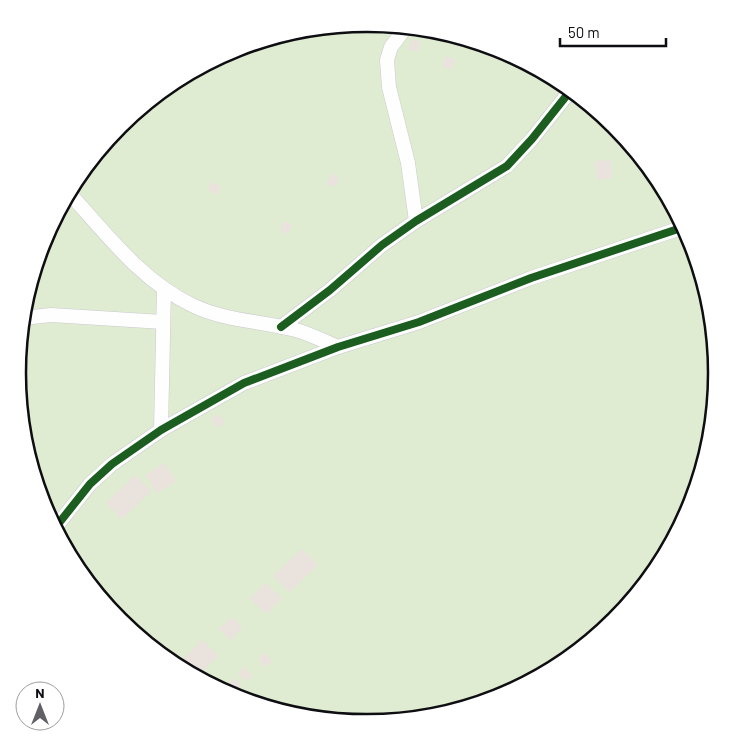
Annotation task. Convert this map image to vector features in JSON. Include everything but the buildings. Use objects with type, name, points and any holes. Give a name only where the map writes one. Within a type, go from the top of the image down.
[{"type":"street","points":[[401,34],[392,47],[387,60],[389,87],[408,163],[416,221]]},
{"type":"street","points":[[281,327],[330,290],[382,245],[416,221],[507,166],[532,139],[566,96]]},
{"type":"street","points":[[74,199],[139,269],[164,289],[193,306],[297,330],[338,347]]},
{"type":"street","points":[[60,522],[90,484],[112,464],[161,430],[244,383],[338,347],[419,322],[522,282],[677,229]]},
{"type":"street","points":[[161,430],[164,289]]},
{"type":"street","points":[[31,317],[51,315],[164,322]]},
{"type":"green space","points":[[345,32],[390,32],[434,38],[477,50],[538,77],[593,116],[638,165],[674,222],[691,263],[697,285],[706,328],[709,373],[706,418],[691,483],[674,524],[663,544],[624,598],[593,630],[575,644],[538,669],[518,679],[456,703],[390,714],[345,714],[301,708],[258,696],[197,669],[142,630],[97,581],[61,524],[44,483],[38,461],[29,418],[27,395],[26,373],[29,328],[44,263],[61,222],[72,202],[111,148],[142,116],[160,102],[197,77],[217,67],[279,43]]},
{"type":"cycle path","points":[[281,327],[330,290],[382,245],[416,221],[507,166],[532,139],[566,96]]},
{"type":"cycle path","points":[[60,522],[90,484],[112,464],[161,430],[244,383],[338,347],[419,322],[531,278],[677,229]]}]
